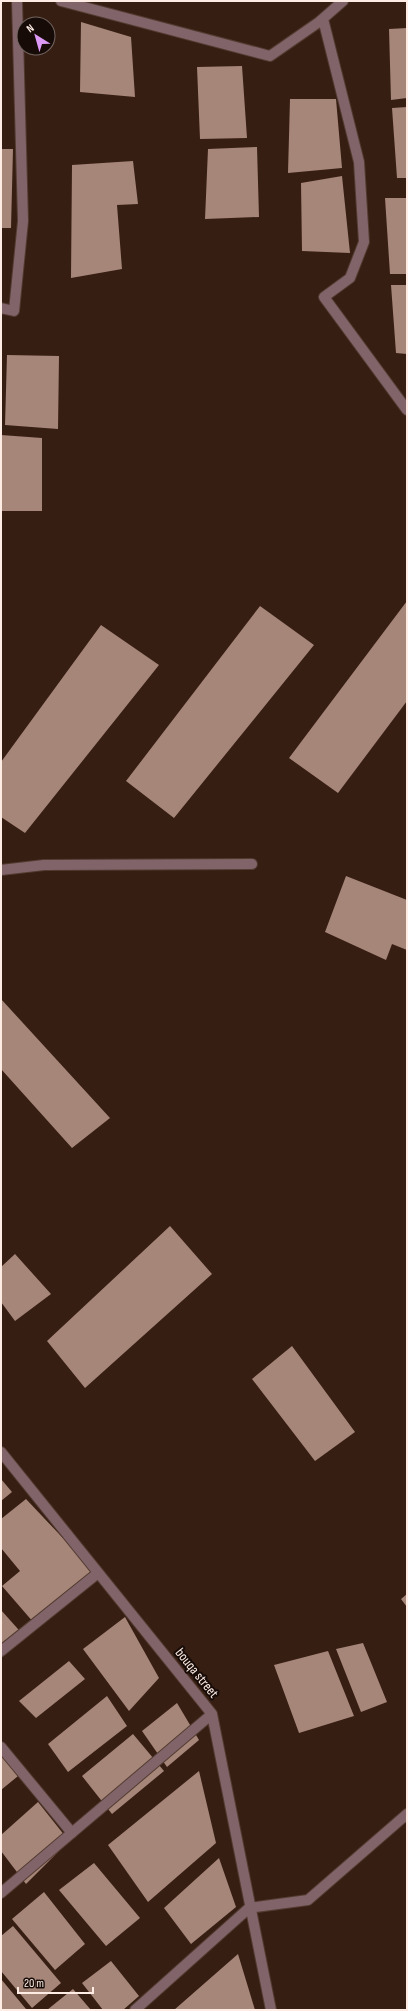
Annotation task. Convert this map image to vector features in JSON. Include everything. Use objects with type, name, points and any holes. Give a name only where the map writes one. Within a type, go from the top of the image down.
[{"type":"street","points":[[1,308],[14,311],[23,221],[17,1]]},
{"type":"street","points":[[66,2],[270,56],[322,19],[343,1]]},
{"type":"street","points":[[322,19],[359,162],[364,242],[350,278],[324,297],[407,410]]},
{"type":"street","points":[[1,870],[44,865],[252,864]]},
{"type":"street","name":"bouqa street","points":[[1,1452],[212,1714],[249,1908],[271,2010]]},
{"type":"street","points":[[1,1651],[98,1573]]},
{"type":"street","points":[[1,1893],[212,1714]]},
{"type":"street","points":[[1,1747],[72,1833]]},
{"type":"street","points":[[135,2010],[249,1908],[308,1900],[407,1814]]},
{"type":"building","points":[[81,22],[131,37],[135,97],[80,92]]},
{"type":"building","points":[[407,28],[407,98],[391,100],[389,29]]},
{"type":"building","points":[[242,66],[247,138],[200,139],[197,67]]},
{"type":"building","points":[[290,99],[336,99],[342,168],[288,173]]},
{"type":"building","points":[[407,107],[407,178],[397,178],[392,108]]},
{"type":"building","points":[[257,147],[259,217],[205,219],[208,149]]},
{"type":"building","points":[[1,149],[13,149],[11,228],[1,228]]},
{"type":"building","points":[[133,161],[138,204],[117,205],[122,269],[71,278],[72,165]]},
{"type":"building","points":[[342,176],[350,253],[302,251],[301,183]]},
{"type":"building","points":[[385,198],[407,198],[407,274],[390,274]]},
{"type":"building","points":[[391,285],[407,285],[407,354],[396,353]]},
{"type":"building","points":[[7,355],[59,356],[58,429],[5,425]]},
{"type":"building","points":[[1,435],[42,438],[42,511],[1,511]]},
{"type":"building","points":[[407,601],[407,701],[338,793],[289,758]]},
{"type":"building","points":[[260,606],[314,645],[174,818],[126,781]]},
{"type":"building","points":[[101,625],[159,665],[25,833],[1,817],[1,762]]},
{"type":"building","points":[[346,876],[407,900],[407,950],[392,944],[386,960],[325,932]]},
{"type":"building","points":[[1,999],[110,1118],[72,1148],[1,1069]]},
{"type":"building","points":[[170,1226],[212,1274],[85,1388],[47,1341]]},
{"type":"building","points":[[15,1254],[51,1294],[15,1321],[1,1302],[1,1267]]},
{"type":"building","points":[[292,1346],[355,1432],[315,1461],[252,1379]]},
{"type":"building","points":[[1,1479],[12,1492],[1,1501]]},
{"type":"building","points":[[26,1499],[95,1572],[34,1623],[2,1586],[20,1571],[1,1548],[1,1519]]},
{"type":"building","points":[[407,1594],[407,1607],[401,1599]]},
{"type":"building","points":[[1,1610],[26,1638],[1,1658]]},
{"type":"building","points":[[125,1617],[159,1678],[129,1711],[83,1649]]},
{"type":"building","points":[[363,1643],[387,1702],[361,1712],[336,1649]]},
{"type":"building","points":[[328,1651],[354,1716],[299,1733],[274,1665]]},
{"type":"building","points":[[69,1661],[85,1679],[36,1718],[19,1701]]},
{"type":"building","points":[[107,1696],[127,1726],[68,1772],[48,1744]]},
{"type":"building","points":[[177,1703],[199,1740],[167,1767],[142,1731]]},
{"type":"building","points":[[133,1734],[164,1771],[112,1814],[82,1776]]},
{"type":"building","points":[[1,1746],[23,1772],[1,1790]]},
{"type":"building","points":[[199,1771],[216,1843],[148,1902],[108,1845]]},
{"type":"building","points":[[38,1802],[69,1841],[26,1884],[1,1851],[1,1835]]},
{"type":"building","points":[[219,1858],[236,1907],[191,1944],[164,1908]]},
{"type":"building","points":[[94,1863],[140,1918],[106,1946],[59,1890]]},
{"type":"building","points":[[44,1892],[85,1944],[55,1970],[12,1919]]},
{"type":"building","points":[[13,1926],[61,1983],[32,2008],[1,1971],[1,1936]]},
{"type":"building","points":[[238,1954],[255,2010],[174,2010]]},
{"type":"building","points":[[111,1961],[139,1996],[123,2010],[103,2010],[82,1983]]},
{"type":"building","points":[[1,1979],[26,2009],[1,2010]]},
{"type":"building","points":[[73,1989],[91,2010],[47,2010]]}]
